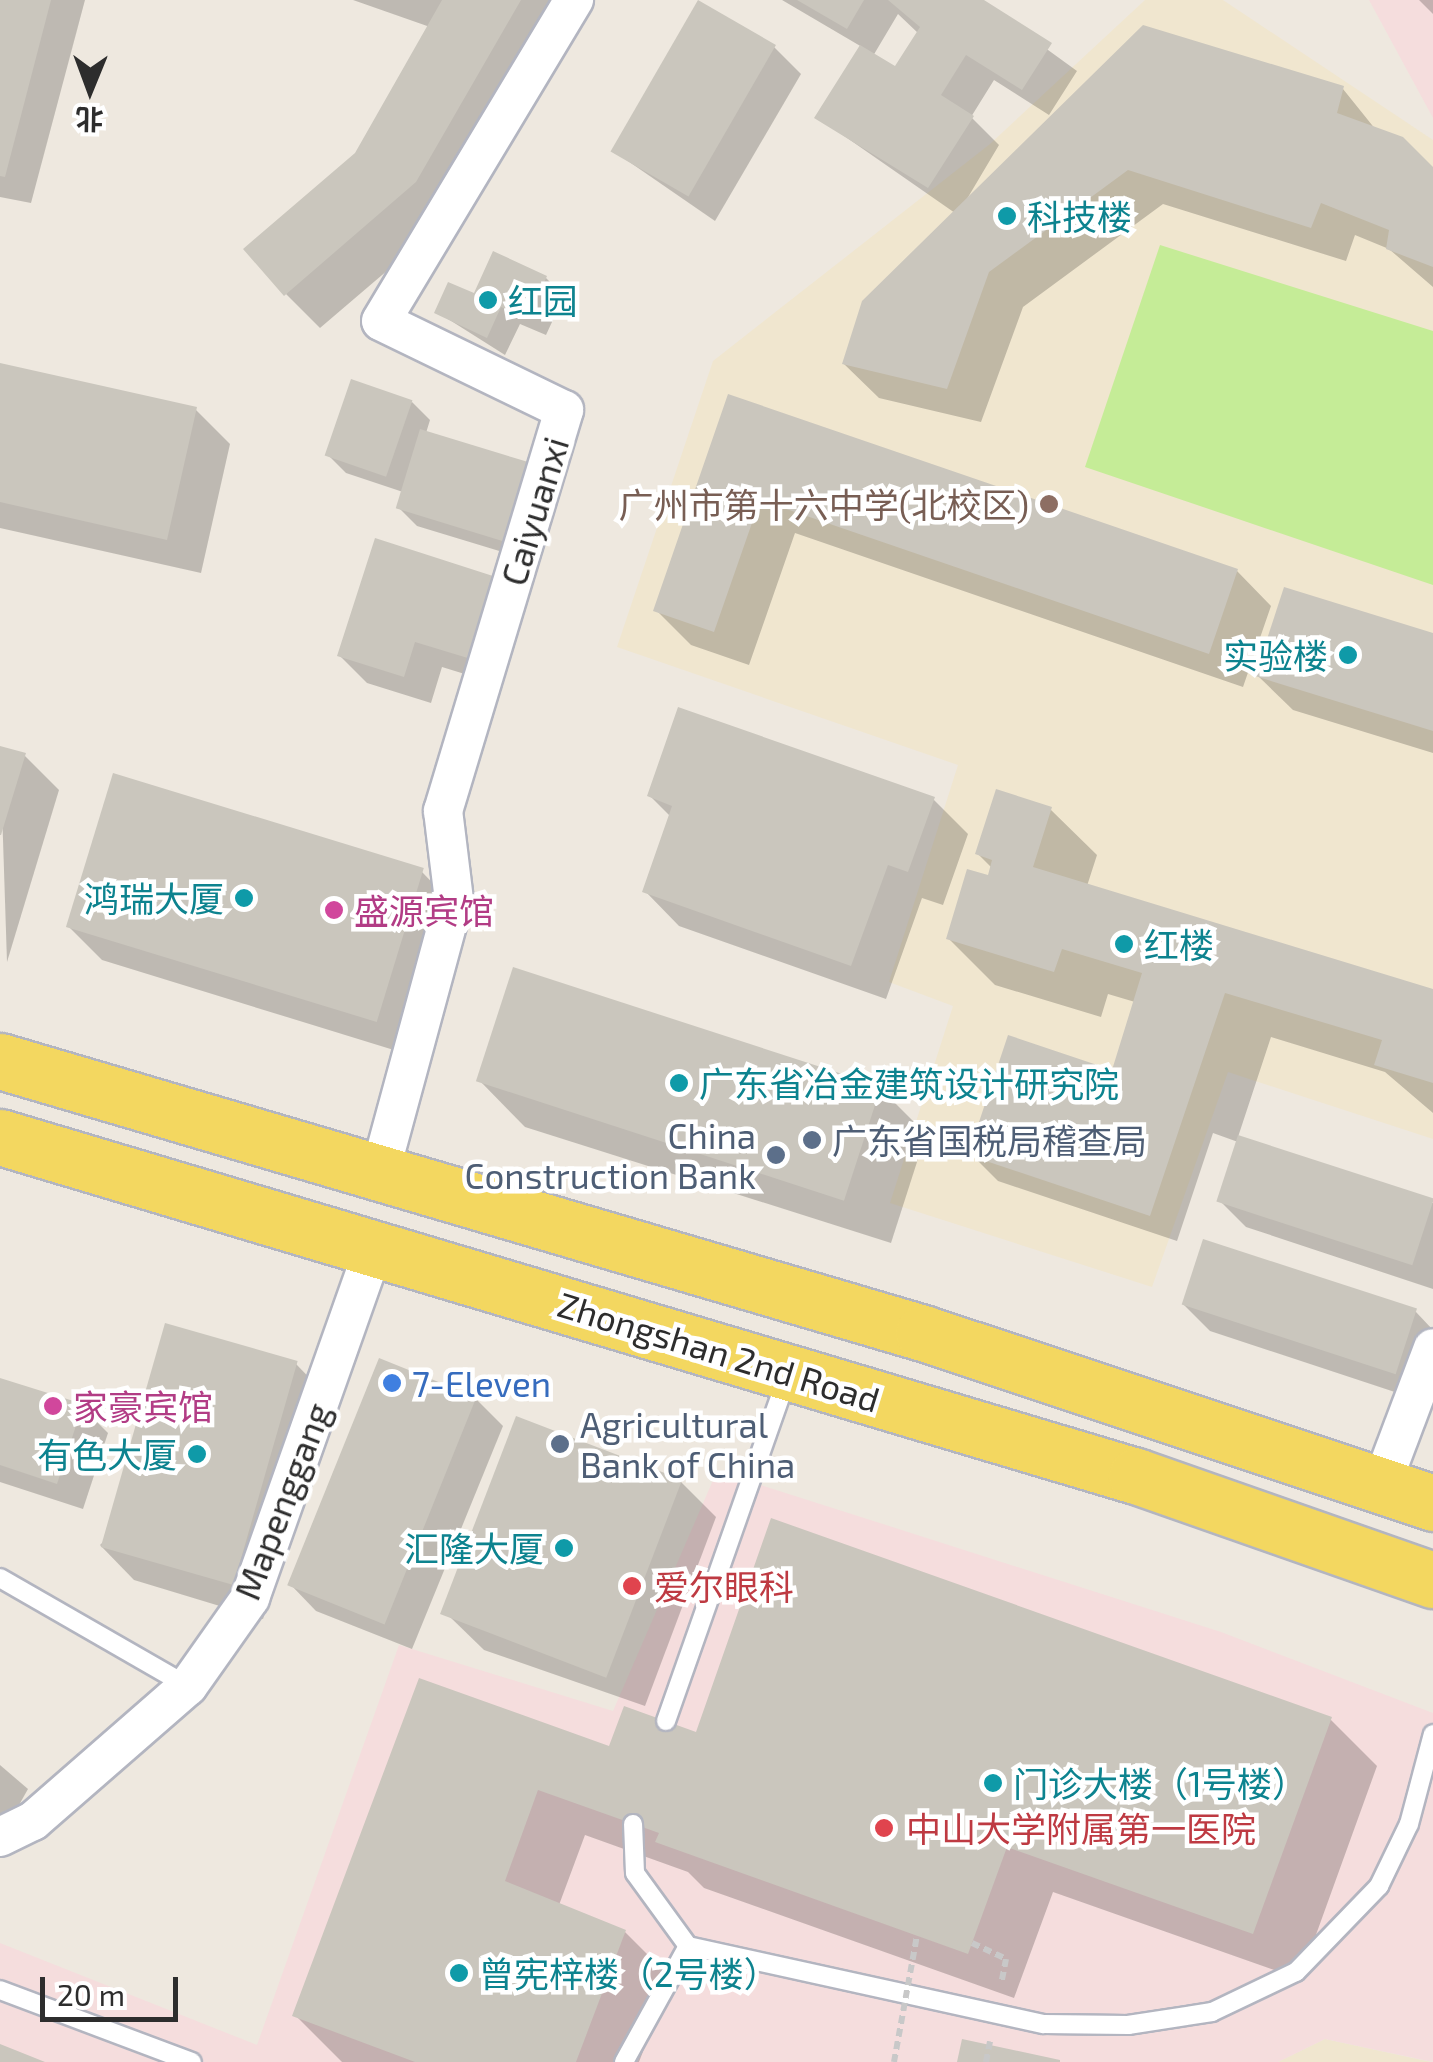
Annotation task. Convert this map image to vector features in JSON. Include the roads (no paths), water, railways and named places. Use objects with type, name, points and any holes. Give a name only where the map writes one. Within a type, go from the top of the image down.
[{"type":"main road","points":[[0,1061],[941,1338],[1382,1483],[1433,1504]]},
{"type":"main road","name":"Zhongshan 2nd Road","points":[[0,1137],[1288,1525],[1433,1580]]},
{"type":"street","name":"Caiyuanxi","points":[[380,1172],[454,900],[443,812],[564,410],[380,321],[574,0]]},
{"type":"street","name":"Mapenggang","points":[[0,1838],[33,1821],[188,1686],[250,1598],[374,1247]]},
{"type":"street","points":[[1382,1483],[1433,1348]]},
{"type":"lane","points":[[666,1722],[790,1372]]},
{"type":"lane","points":[[0,1578],[188,1686]]},
{"type":"lane","points":[[633,1824],[636,1872],[688,1946],[1044,2024],[1128,2025],[1212,2012],[1296,1972],[1379,1886],[1410,1824],[1433,1734]]},
{"type":"lane","points":[[624,2062],[688,1946]]},
{"type":"lane","points":[[0,1990],[192,2062]]},
{"type":"place","name":"科技楼","points":[[1007,216]]},
{"type":"place","name":"红园","points":[[488,300]]},
{"type":"place","name":"广州市第十六中学(北校区)","points":[[1049,504]]},
{"type":"place","name":"实验楼","points":[[1348,655]]},
{"type":"place","name":"鸿瑞大厦","points":[[244,898]]},
{"type":"place","name":"盛源宾馆","points":[[334,910]]},
{"type":"place","name":"红楼","points":[[1124,944]]},
{"type":"place","name":"广东省冶金建筑设计研究院","points":[[679,1083]]},
{"type":"place","name":"广东省国税局稽查局","points":[[812,1140]]},
{"type":"place","name":"China Construction Bank","points":[[776,1155]]},
{"type":"place","name":"7-Eleven","points":[[392,1383]]},
{"type":"place","name":"家豪宾馆","points":[[53,1406]]},
{"type":"place","name":"Agricultural Bank of China","points":[[560,1444]]},
{"type":"place","name":"有色大厦","points":[[197,1454]]},
{"type":"place","name":"汇隆大厦","points":[[564,1548]]},
{"type":"place","name":"爱尔眼科","points":[[632,1586]]},
{"type":"place","name":"门诊大楼（1号楼）","points":[[993,1783]]},
{"type":"place","name":"中山大学附属第一医院","points":[[884,1828]]},
{"type":"place","name":"曾宪梓楼（2号楼）","points":[[459,1973]]}]
